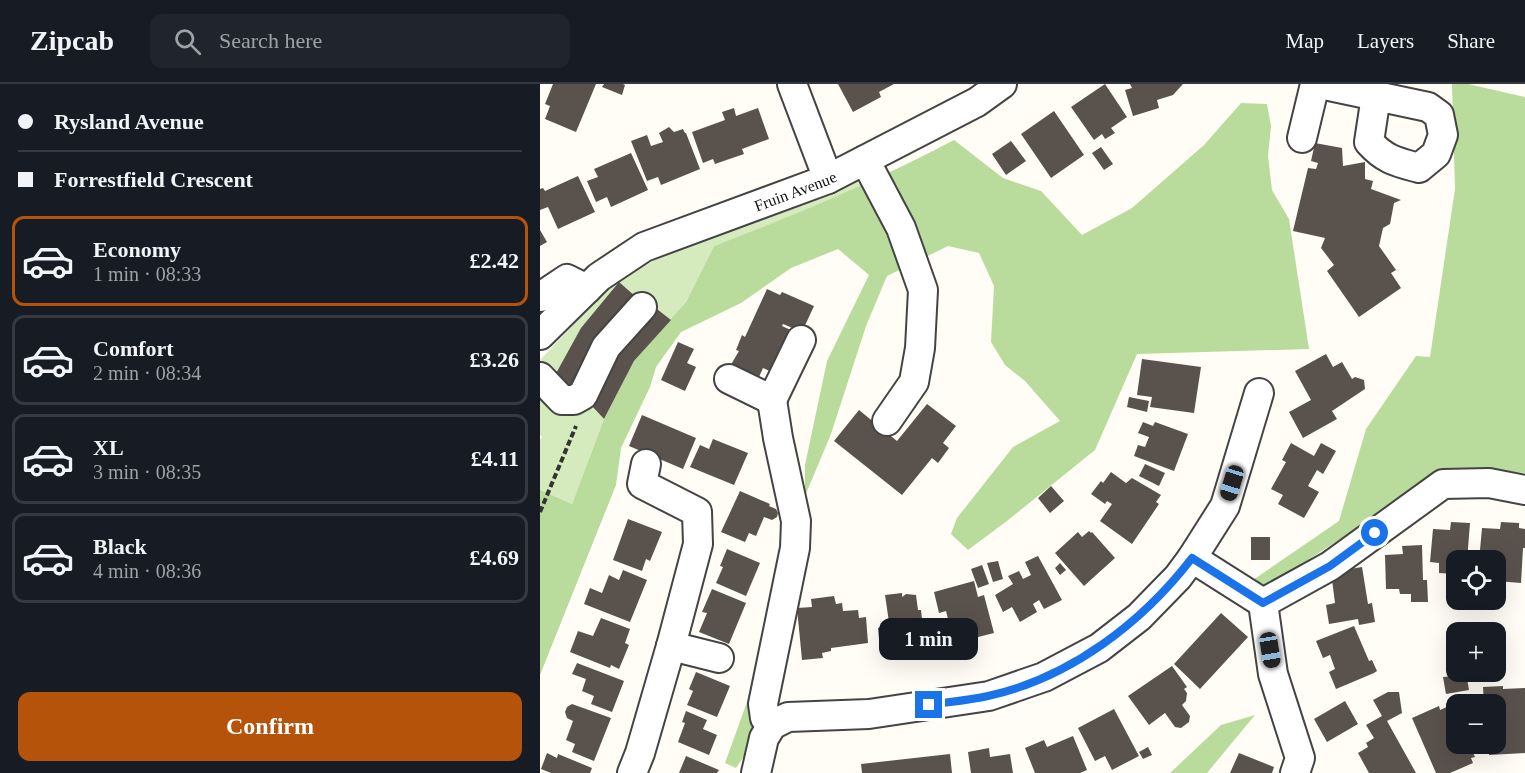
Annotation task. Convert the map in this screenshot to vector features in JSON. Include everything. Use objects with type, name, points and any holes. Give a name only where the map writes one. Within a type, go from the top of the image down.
[{"type":"street","points":[[792,84],[828,179]]},
{"type":"street","name":"Fruin Avenue","points":[[540,335],[599,277],[644,247],[828,179],[977,102],[1002,84]]},
{"type":"street","points":[[1302,138],[1315,84]]},
{"type":"street","points":[[1320,84],[1376,96]]},
{"type":"street","points":[[865,160],[902,228],[923,290],[920,348],[914,382],[886,421]]},
{"type":"street","points":[[540,297],[567,279],[587,289]]},
{"type":"street","points":[[540,377],[562,400],[574,400],[583,395],[606,347],[642,307]]},
{"type":"street","points":[[772,725],[765,718],[763,704],[795,548],[796,521],[772,400],[801,340]]},
{"type":"street","points":[[729,380],[772,400]]},
{"type":"street","points":[[756,773],[764,738],[772,725],[788,717],[870,714],[989,696],[1044,677],[1099,648],[1139,617],[1178,577],[1225,506],[1259,393]]},
{"type":"street","points":[[632,773],[671,646],[698,544],[697,512],[642,484],[646,464]]},
{"type":"street","points":[[1263,603],[1330,566],[1443,484],[1489,483],[1525,490]]},
{"type":"street","points":[[1192,558],[1263,603],[1273,674],[1300,758],[1295,773]]},
{"type":"street","points":[[671,646],[719,658]]},
{"type":"path","points":[[540,512],[580,416],[574,400]]},
{"type":"green space","points":[[1452,84],[1468,84],[1525,97],[1525,473],[1480,469],[1435,477],[1268,586],[1253,580],[1339,521],[1366,429],[1416,356],[1430,357],[1455,189]]},
{"type":"green space","points":[[1241,103],[1267,104],[1271,126],[1268,156],[1272,190],[1289,219],[1309,349],[1137,354],[1095,450],[968,550],[951,534],[957,518],[1013,447],[1060,421],[1025,381],[1005,365],[991,342],[994,286],[979,253],[948,246],[887,276],[866,326],[831,434],[805,496],[805,465],[827,361],[869,275],[838,249],[791,268],[741,303],[681,332],[656,367],[650,387],[621,448],[616,485],[540,675],[540,490],[572,504],[604,419],[634,361],[686,302],[714,246],[836,197],[954,140],[1003,178],[1041,191],[1082,235],[1132,208],[1204,145]]},
{"type":"green space","points":[[853,177],[861,186],[786,219],[714,246],[686,302],[671,320],[638,293],[635,296],[620,283],[555,377],[574,388],[604,419],[572,504],[540,491],[540,439],[542,438],[540,434],[540,360],[617,279],[673,251]]},
{"type":"green space","points":[[760,666],[762,730],[736,768],[725,763]]},
{"type":"green space","points":[[1255,715],[1207,773],[1170,773],[1221,725]]},
{"type":"building","points":[[553,84],[596,84],[576,132],[545,119],[550,106],[545,104]]},
{"type":"building","points":[[604,84],[625,85],[622,95],[602,87]]},
{"type":"building","points":[[838,84],[894,84],[879,92],[881,97],[853,112]]},
{"type":"building","points":[[1105,84],[1127,117],[1111,128],[1115,133],[1105,139],[1102,134],[1094,140],[1071,107]]},
{"type":"building","points":[[1130,84],[1183,84],[1173,95],[1157,100],[1159,108],[1133,116],[1125,90],[1132,88]]},
{"type":"building","points":[[734,108],[736,116],[758,108],[769,139],[742,149],[744,154],[715,164],[713,159],[703,163],[692,132],[725,120],[722,112]]},
{"type":"building","points":[[1054,111],[1084,155],[1051,178],[1021,134]]},
{"type":"building","points":[[669,127],[674,132],[683,129],[686,133],[700,169],[661,185],[658,177],[647,181],[631,141],[647,135],[651,146],[663,142],[659,133]]},
{"type":"building","points":[[1011,141],[1026,161],[1006,175],[992,154]]},
{"type":"building","points":[[1315,143],[1342,148],[1343,166],[1365,162],[1365,179],[1373,181],[1371,189],[1401,200],[1394,203],[1390,224],[1383,228],[1379,246],[1396,270],[1391,273],[1401,288],[1359,317],[1327,271],[1334,265],[1321,248],[1325,238],[1293,231],[1308,168],[1316,169],[1318,163],[1311,161]]},
{"type":"building","points":[[1101,147],[1113,164],[1104,170],[1092,153]]},
{"type":"building","points":[[631,153],[648,190],[611,207],[607,197],[596,202],[587,181],[598,177],[594,169]]},
{"type":"building","points":[[578,176],[595,212],[558,229],[548,207],[540,210],[540,189],[543,188],[545,191]]},
{"type":"building","points":[[540,230],[547,242],[540,246]]},
{"type":"building","points":[[619,282],[635,296],[574,388],[554,377],[581,328]]},
{"type":"building","points":[[767,289],[780,295],[782,292],[814,306],[802,332],[783,324],[782,326],[795,332],[776,374],[763,368],[759,377],[741,369],[726,373],[739,351],[736,350],[742,335],[745,337]]},
{"type":"building","points":[[657,309],[671,320],[634,361],[604,419],[590,404],[621,347]]},
{"type":"building","points":[[678,342],[694,349],[687,363],[696,367],[685,391],[661,380]]},
{"type":"building","points":[[1326,354],[1333,367],[1342,362],[1352,379],[1355,377],[1364,380],[1365,389],[1332,411],[1337,419],[1303,438],[1289,412],[1311,400],[1295,371]]},
{"type":"building","points":[[1142,359],[1201,367],[1194,413],[1150,407],[1152,397],[1137,395]]},
{"type":"building","points":[[1129,397],[1149,401],[1147,412],[1127,407]]},
{"type":"building","points":[[927,404],[956,426],[943,443],[949,448],[938,463],[932,458],[902,495],[834,441],[859,410],[897,441]]},
{"type":"building","points":[[642,415],[696,438],[683,469],[629,446]]},
{"type":"building","points":[[1143,422],[1153,426],[1155,422],[1188,434],[1174,471],[1134,456],[1138,445],[1145,447],[1149,437],[1138,433]]},
{"type":"building","points":[[713,439],[748,453],[734,485],[690,467],[700,445],[709,449]]},
{"type":"building","points":[[1291,443],[1314,456],[1321,443],[1336,451],[1323,474],[1317,470],[1308,486],[1319,492],[1304,518],[1278,504],[1283,495],[1271,489],[1286,462],[1282,460]]},
{"type":"building","points":[[1145,464],[1165,473],[1159,486],[1139,476]]},
{"type":"building","points":[[1111,472],[1126,483],[1132,478],[1161,495],[1156,502],[1159,504],[1132,544],[1100,521],[1112,504],[1107,501],[1105,504],[1091,494]]},
{"type":"building","points":[[1051,486],[1064,501],[1050,513],[1038,498]]},
{"type":"building","points":[[740,491],[770,504],[769,506],[776,509],[778,513],[777,517],[772,520],[764,517],[756,536],[749,533],[745,542],[721,532]]},
{"type":"building","points":[[628,519],[662,532],[650,561],[646,559],[642,571],[613,560]]},
{"type":"building","points":[[1451,522],[1470,523],[1468,550],[1446,550],[1446,573],[1439,573],[1439,563],[1430,562],[1433,529],[1450,530]]},
{"type":"building","points":[[1501,522],[1519,523],[1519,528],[1525,529],[1521,583],[1506,582],[1506,550],[1480,550],[1482,528],[1500,529]]},
{"type":"building","points":[[1089,531],[1115,558],[1084,586],[1055,553],[1078,532],[1082,537]]},
{"type":"building","points":[[1251,537],[1270,537],[1270,560],[1251,560]]},
{"type":"building","points":[[1422,545],[1423,580],[1427,580],[1428,602],[1411,602],[1411,594],[1400,594],[1399,589],[1386,589],[1385,555],[1403,554],[1402,546]]},
{"type":"building","points":[[727,549],[760,563],[746,596],[716,583]]},
{"type":"building","points":[[1038,556],[1062,600],[1044,609],[1039,600],[1033,604],[1037,612],[1020,622],[1012,607],[1003,612],[995,595],[1013,584],[1008,576],[1019,571],[1023,579],[1031,575],[1025,562]]},
{"type":"building","points":[[998,561],[1003,579],[993,582],[987,563]]},
{"type":"building","points":[[1060,563],[1066,570],[1060,575],[1055,568]]},
{"type":"building","points":[[982,565],[989,584],[978,588],[971,569]]},
{"type":"building","points":[[1362,567],[1368,604],[1372,603],[1375,622],[1359,625],[1358,619],[1329,624],[1326,605],[1335,603],[1331,572]]},
{"type":"building","points":[[623,570],[647,580],[630,622],[584,604],[590,588],[602,593],[609,575],[619,580]]},
{"type":"building","points":[[974,581],[978,597],[984,595],[994,633],[954,643],[946,611],[939,613],[934,592]]},
{"type":"building","points":[[712,589],[746,603],[729,644],[699,632],[707,613],[702,612]]},
{"type":"building","points":[[902,593],[902,597],[906,594],[916,595],[918,610],[921,610],[925,646],[893,649],[885,595]]},
{"type":"building","points":[[834,596],[836,604],[842,603],[843,611],[858,610],[859,618],[866,617],[868,643],[831,648],[831,651],[822,653],[823,658],[802,660],[797,608],[812,607],[811,599]]},
{"type":"building","points":[[1221,613],[1248,637],[1200,689],[1174,664]]},
{"type":"building","points":[[601,618],[630,629],[625,643],[629,645],[619,669],[611,665],[610,668],[570,652],[578,631],[593,636]]},
{"type":"building","points":[[889,626],[892,649],[880,650],[878,628]]},
{"type":"building","points":[[1354,626],[1369,661],[1372,660],[1377,671],[1336,689],[1329,672],[1335,669],[1330,655],[1323,658],[1316,641]]},
{"type":"building","points":[[577,663],[624,681],[612,712],[591,704],[594,696],[582,691],[586,679],[572,674]]},
{"type":"building","points":[[1172,666],[1187,687],[1184,689],[1187,693],[1186,701],[1182,705],[1190,716],[1189,722],[1181,728],[1175,727],[1165,713],[1149,725],[1128,696]]},
{"type":"building","points":[[696,672],[730,686],[717,717],[687,705],[693,691],[689,689]]},
{"type":"building","points":[[1443,677],[1446,677],[1446,682],[1468,682],[1469,690],[1446,694]]},
{"type":"building","points":[[1483,687],[1525,688],[1525,753],[1489,755],[1506,754],[1506,694],[1483,694]]},
{"type":"building","points":[[1388,692],[1399,692],[1402,713],[1387,721],[1416,773],[1369,773],[1358,753],[1368,747],[1366,743],[1374,738],[1366,725],[1382,716],[1373,700]]},
{"type":"building","points":[[1345,701],[1358,724],[1327,742],[1314,719]]},
{"type":"building","points":[[572,704],[611,718],[594,761],[572,752],[575,744],[566,740],[573,721],[567,718],[565,712]]},
{"type":"building","points":[[1439,706],[1440,710],[1446,707],[1446,754],[1474,754],[1475,757],[1471,758],[1473,763],[1450,773],[1436,773],[1412,718]]},
{"type":"building","points":[[1114,709],[1139,756],[1112,770],[1105,756],[1095,761],[1078,728]]},
{"type":"building","points":[[686,711],[707,720],[703,729],[717,735],[709,755],[678,742],[685,723],[682,722]]},
{"type":"building","points":[[1073,736],[1087,770],[1080,773],[1035,773],[1025,748],[1044,740],[1047,747]]},
{"type":"building","points":[[1148,747],[1152,755],[1143,759],[1139,752]]},
{"type":"building","points":[[989,748],[990,757],[1010,754],[1013,773],[971,773],[968,752]]},
{"type":"building","points":[[547,753],[557,758],[558,754],[592,768],[590,773],[551,773],[541,769]]},
{"type":"building","points":[[1239,753],[1274,767],[1272,773],[1230,773]]},
{"type":"building","points":[[950,754],[952,773],[862,773],[861,764]]},
{"type":"building","points":[[686,756],[719,770],[717,773],[679,773]]},
{"type":"route","points":[[929,705],[989,696],[1026,684],[1099,648],[1139,617],[1178,577],[1192,558],[1263,603],[1330,566],[1375,533]]}]
